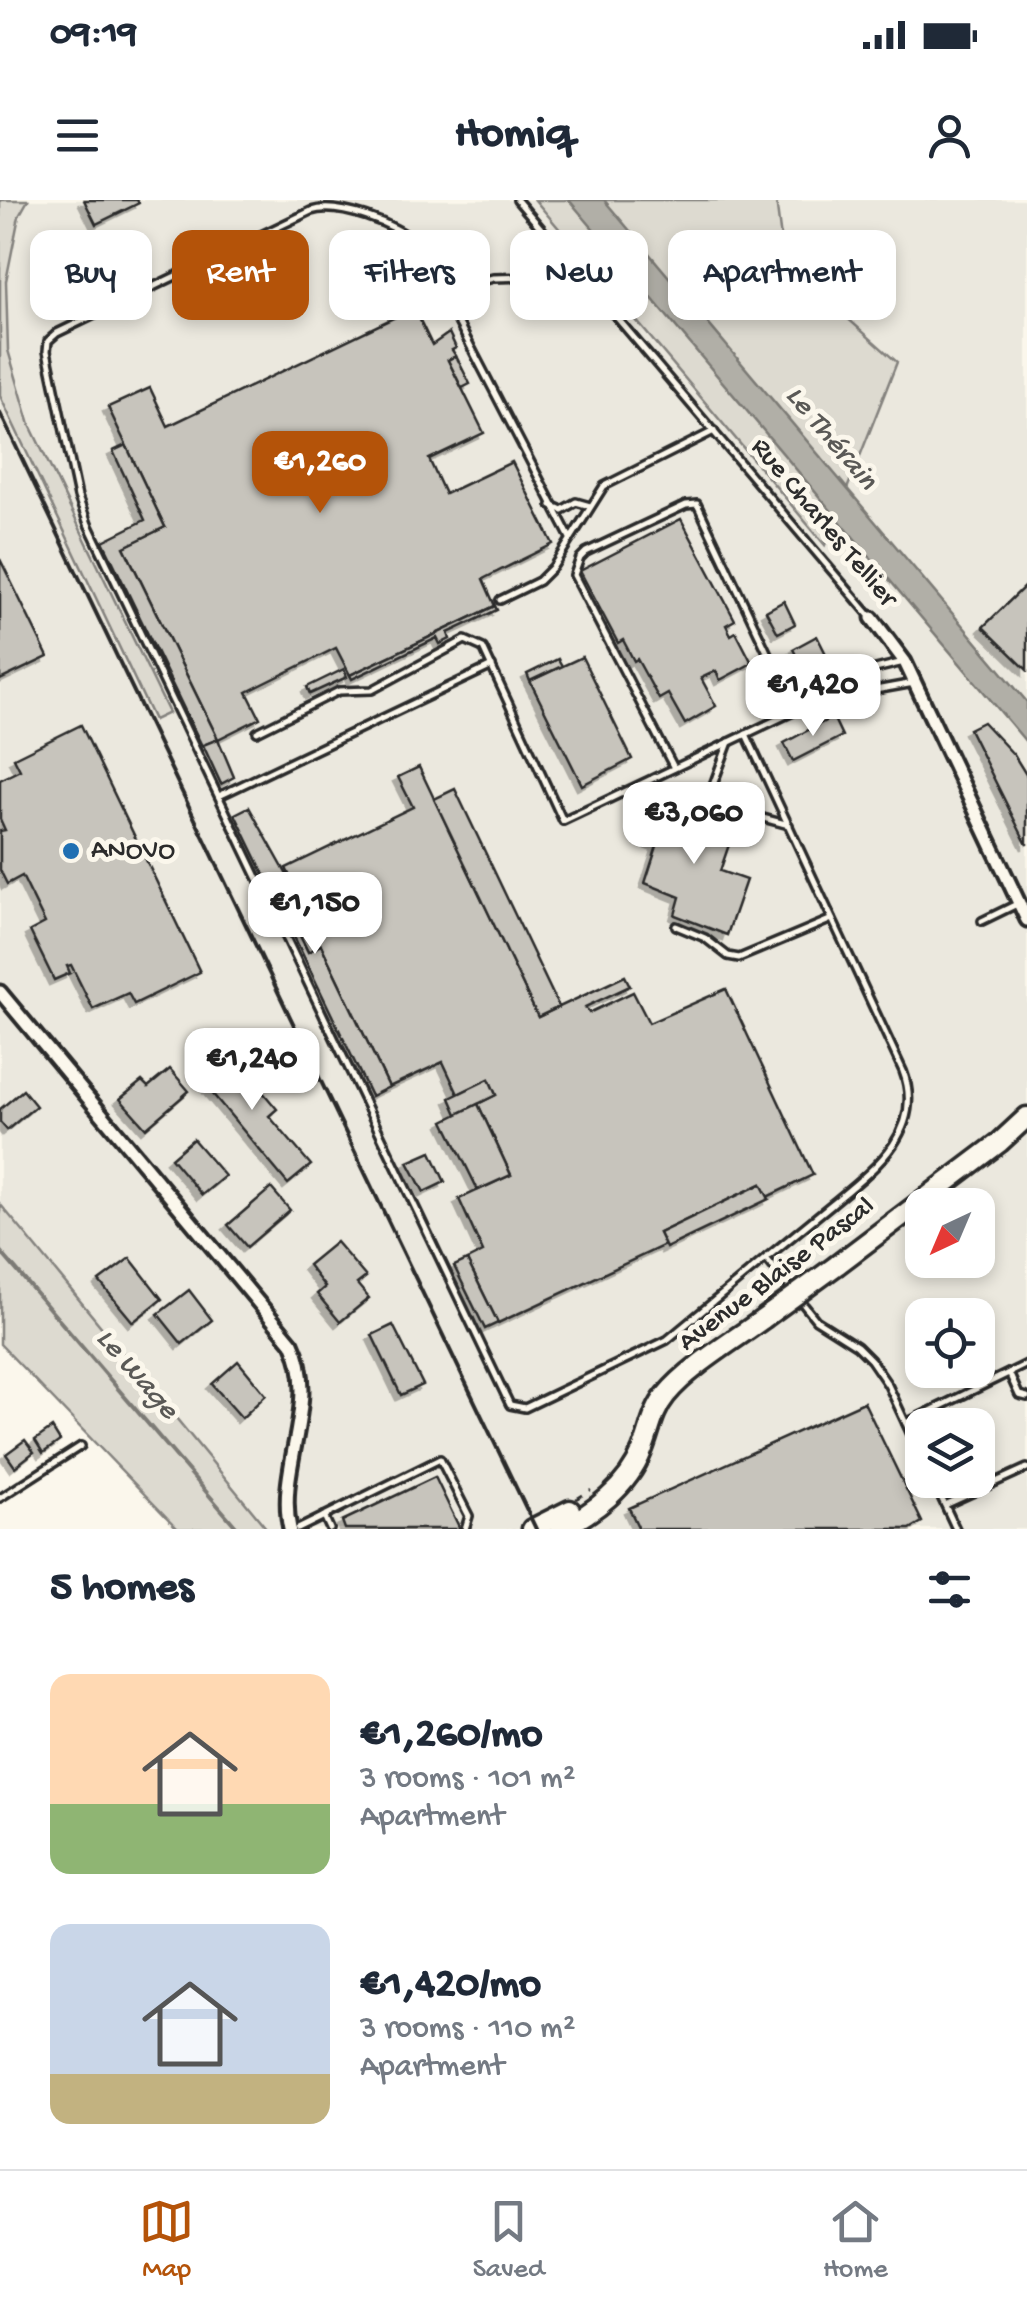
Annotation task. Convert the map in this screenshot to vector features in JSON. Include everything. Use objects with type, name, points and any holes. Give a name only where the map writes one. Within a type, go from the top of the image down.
[{"type":"main road","name":"Avenue Blaise Pascal","points":[[560,1529],[596,1508],[623,1480],[638,1460],[655,1412],[678,1383],[1027,1118]]},
{"type":"main road","name":"Avenue Blaise Pascal","points":[[1000,1142],[1027,1128]]},
{"type":"main road","points":[[532,1529],[623,1480]]},
{"type":"street","name":"Rue Charles Tellier","points":[[872,618],[905,662],[1027,920]]},
{"type":"street","points":[[0,992],[292,1343],[302,1378],[288,1499],[294,1529]]},
{"type":"lane","name":"Rue Charles Tellier","points":[[518,200],[543,230]]},
{"type":"lane","points":[[394,230],[345,210],[324,207],[57,333],[48,341],[48,351],[84,516],[510,1405],[524,1408],[667,1340],[878,1166],[896,1142],[905,1116],[908,1087],[904,1071],[746,734]]},
{"type":"lane","points":[[457,320],[570,538]]},
{"type":"lane","name":"Rue Charles Tellier","points":[[619,320],[872,618]]},
{"type":"lane","points":[[500,600],[540,581],[604,486],[714,432]]},
{"type":"lane","points":[[550,505],[562,510],[576,502],[590,506]]},
{"type":"lane","points":[[674,768],[574,575],[586,552],[686,505],[697,504],[795,711]]},
{"type":"lane","points":[[257,732],[339,691],[372,690],[465,640],[483,648],[563,821],[795,711],[812,711],[842,696],[915,683]]},
{"type":"lane","points":[[795,711],[804,698],[817,691],[866,671],[905,662]]},
{"type":"lane","points":[[218,796],[492,666]]},
{"type":"lane","points":[[729,742],[713,785],[716,801],[726,808],[788,825]]},
{"type":"lane","points":[[982,921],[1019,903]]},
{"type":"lane","points":[[676,926],[705,938],[728,956],[740,958],[832,919]]},
{"type":"lane","points":[[766,1258],[816,1320],[857,1346],[871,1360],[905,1421]]},
{"type":"lane","points":[[937,1408],[1027,1364]]},
{"type":"lane","points":[[1009,1373],[1019,1395],[1027,1397]]},
{"type":"lane","points":[[0,1498],[81,1446]]},
{"type":"lane","points":[[294,1529],[440,1459],[470,1516],[464,1529]]},
{"type":"lane","points":[[945,1505],[1027,1468]]},
{"type":"lane","points":[[942,1498],[956,1529]]},
{"type":"lane","points":[[324,1516],[330,1529]]},
{"type":"shaded area","points":[[0,200],[1027,200],[1027,1529],[267,1529],[0,1204]]},
{"type":"shaded area","points":[[0,200],[28,200],[19,216],[6,281],[8,350],[30,425],[169,713],[154,720],[0,396]]},
{"type":"shaded area","points":[[535,200],[776,200],[780,230],[668,230],[668,320],[850,320],[897,362],[825,545],[636,320],[648,320],[648,230],[560,230]]},
{"type":"shaded area","points":[[569,200],[604,200],[629,230],[594,230]]},
{"type":"shaded area","points":[[648,252],[668,276],[668,317],[648,294]]},
{"type":"shaded area","points":[[670,320],[705,320],[1027,702],[1027,743]]},
{"type":"shaded area","points":[[0,1204],[267,1529],[178,1529],[0,1344]]},
{"type":"building","points":[[84,200],[137,200],[139,203],[96,224]]},
{"type":"building","points":[[389,320],[420,320],[432,345],[449,333],[456,356],[448,360],[484,433],[429,459],[445,494],[512,462],[553,544],[483,579],[495,606],[350,675],[336,648],[247,692],[260,718],[218,739],[124,547],[165,527],[108,407],[150,388],[168,426]]},
{"type":"building","points":[[456,356],[470,384],[462,388],[448,360]]},
{"type":"building","points":[[126,445],[165,527],[124,547],[218,739],[202,746],[103,541],[145,520],[113,451]]},
{"type":"building","points":[[681,519],[735,620],[726,625],[731,635],[736,632],[752,663],[720,680],[716,671],[701,678],[716,706],[685,724],[668,694],[659,699],[637,659],[634,661],[623,640],[618,643],[580,571]]},
{"type":"building","points":[[0,559],[48,657],[0,680]]},
{"type":"building","points":[[1027,584],[1027,670],[983,627]]},
{"type":"building","points":[[784,601],[795,624],[778,633],[766,611]]},
{"type":"building","points":[[495,606],[497,610],[448,633],[450,639],[440,644],[437,638],[352,679],[350,675]]},
{"type":"building","points":[[817,636],[829,660],[805,673],[793,649]]},
{"type":"building","points":[[582,657],[632,759],[582,785],[530,681]]},
{"type":"building","points":[[558,659],[562,666],[530,681],[527,674]]},
{"type":"building","points":[[344,669],[347,677],[310,694],[307,687]]},
{"type":"building","points":[[833,717],[842,736],[793,761],[784,743]]},
{"type":"building","points":[[983,722],[1014,755],[1027,776],[1027,845],[969,729]]},
{"type":"building","name":"ANOVO","points":[[81,725],[200,972],[134,1004],[128,993],[93,1009],[71,965],[67,966],[70,973],[54,980],[30,931],[45,923],[22,876],[7,884],[0,870],[0,831],[5,830],[0,819],[0,780],[20,770],[14,758]]},
{"type":"building","points":[[218,739],[234,777],[221,784],[203,745]]},
{"type":"building","points":[[419,767],[538,1017],[625,976],[630,986],[585,1007],[589,1013],[633,992],[649,1023],[726,989],[813,1175],[767,1197],[761,1184],[659,1233],[665,1245],[498,1323],[467,1260],[483,1252],[459,1199],[511,1175],[478,1104],[496,1095],[489,1079],[458,1094],[443,1062],[389,1087],[321,945],[308,952],[286,907],[301,900],[286,868],[413,807],[398,777]]},
{"type":"building","points":[[455,789],[559,1007],[538,1017],[434,799]]},
{"type":"building","points":[[665,799],[700,811],[697,821],[733,833],[720,871],[746,880],[727,935],[675,915],[680,897],[645,883],[657,846],[649,843]]},
{"type":"building","points":[[249,807],[301,900],[286,907],[308,952],[321,945],[389,1087],[371,1096],[235,814]]},
{"type":"building","points":[[226,1048],[277,1109],[269,1116],[311,1165],[288,1184],[196,1074]]},
{"type":"building","points":[[170,1069],[189,1091],[146,1128],[120,1099],[142,1081],[148,1087]]},
{"type":"building","points":[[489,1079],[496,1095],[457,1114],[450,1098]]},
{"type":"building","points":[[23,1090],[36,1106],[7,1130],[0,1122],[0,1109]]},
{"type":"building","points":[[478,1104],[511,1175],[478,1190],[444,1121]]},
{"type":"building","points":[[193,1139],[225,1176],[202,1195],[171,1158]]},
{"type":"building","points":[[431,1152],[445,1182],[424,1192],[408,1162]]},
{"type":"building","points":[[761,1184],[769,1199],[666,1248],[659,1233]]},
{"type":"building","points":[[271,1188],[290,1210],[247,1247],[228,1225]]},
{"type":"building","points":[[336,1242],[366,1277],[357,1284],[369,1298],[340,1322],[317,1294],[325,1287],[308,1265]]},
{"type":"building","points":[[130,1258],[162,1299],[133,1322],[99,1281]]},
{"type":"building","points":[[467,1260],[498,1323],[485,1329],[454,1266]]},
{"type":"building","points":[[189,1290],[212,1320],[182,1344],[158,1314]]},
{"type":"building","points":[[393,1325],[423,1385],[401,1395],[372,1335]]},
{"type":"building","points":[[238,1361],[266,1395],[242,1418],[212,1384]]},
{"type":"building","points":[[864,1402],[905,1487],[905,1498],[910,1498],[922,1522],[910,1529],[639,1529],[629,1508]]},
{"type":"building","points":[[52,1428],[60,1441],[43,1453],[35,1440]]},
{"type":"building","points":[[25,1440],[34,1452],[15,1467],[6,1454]]},
{"type":"building","points":[[435,1477],[460,1529],[345,1529],[342,1521]]},
{"type":"waterway","name":"Le Wage","points":[[0,1251],[238,1529]]},
{"type":"railway","points":[[0,413],[536,1529]]},
{"type":"place","name":"ANOVO","points":[[71,851]]},
{"type":"water label","name":"Le Thérain","points":[[830,439]]}]
